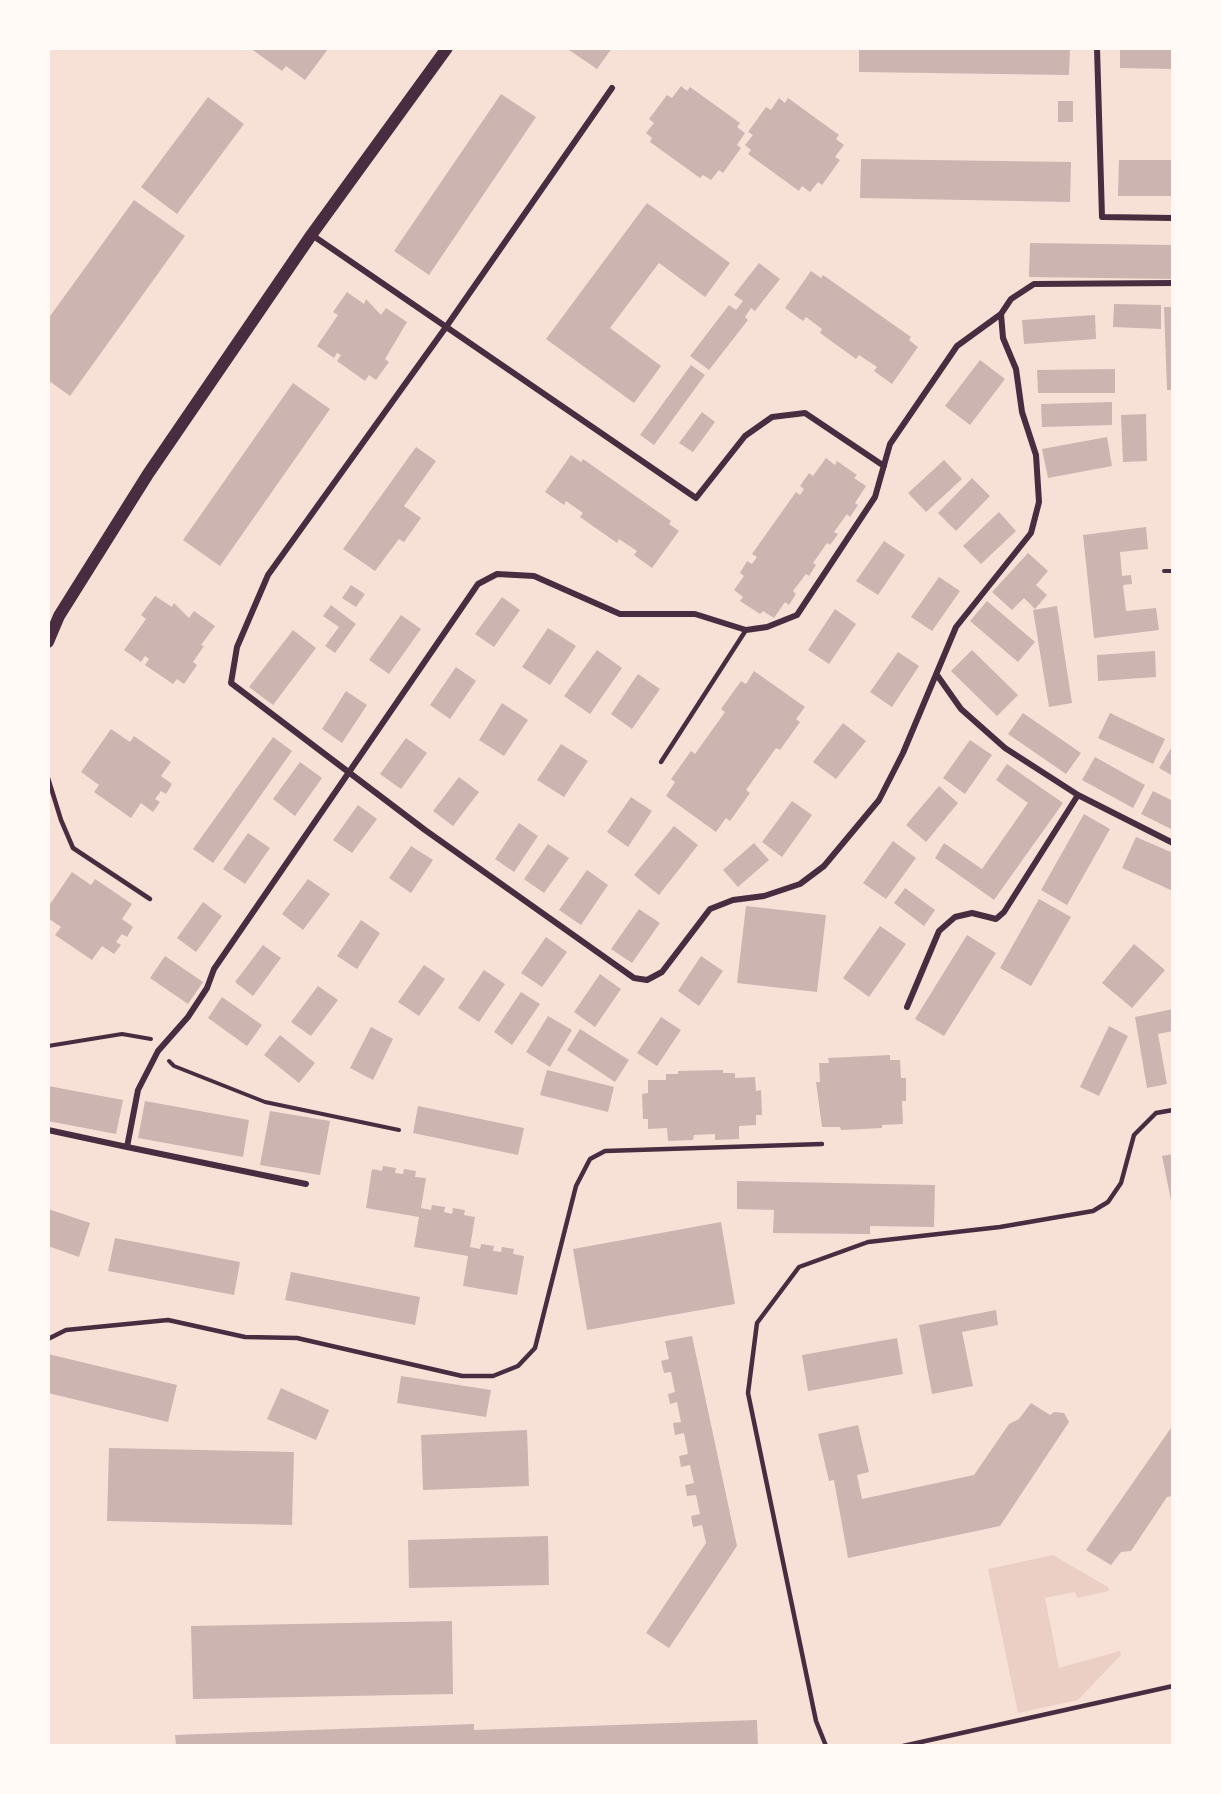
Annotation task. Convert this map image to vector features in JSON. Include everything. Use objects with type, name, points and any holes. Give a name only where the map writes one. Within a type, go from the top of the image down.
[{"type":"main road","points":[[48,642],[59,616],[148,474],[312,234],[447,48]]},
{"type":"street","points":[[1097,48],[1102,217],[1173,218]]},
{"type":"street","points":[[612,88],[446,327],[268,575],[237,646],[231,683],[349,770],[425,830],[634,978],[647,980],[662,972],[710,909],[733,900],[764,896],[800,884],[824,866],[879,800],[937,675],[956,627],[1031,533],[1040,502],[1036,455],[1022,412],[1016,369],[1003,338],[1001,314]]},
{"type":"street","points":[[312,234],[696,498],[744,436],[772,417],[805,413],[884,466]]},
{"type":"street","points":[[127,1147],[138,1090],[158,1051],[188,1017],[207,988],[214,969],[478,585],[497,574],[534,576],[620,614],[695,614],[746,630],[767,627],[797,615],[875,497],[890,444],[957,346],[1001,314],[1011,298],[1034,284],[1173,283]]},
{"type":"street","points":[[937,675],[961,710],[1005,748],[1078,795],[1173,843]]},
{"type":"street","points":[[907,1007],[939,931],[955,917],[972,913],[996,919],[1004,912],[1078,795]]},
{"type":"street","points":[[48,1130],[306,1184]]},
{"type":"lane","points":[[662,762],[746,630]]},
{"type":"lane","points":[[48,778],[61,820],[73,848],[150,899]]},
{"type":"lane","points":[[826,1746],[816,1721],[748,1393],[757,1323],[799,1267],[868,1242],[1000,1227],[1093,1210],[1108,1202],[1121,1183],[1134,1135],[1156,1113],[1173,1110]]},
{"type":"lane","points":[[48,1339],[66,1330],[168,1320],[245,1337],[297,1338],[462,1376],[493,1376],[518,1366],[535,1348],[576,1186],[590,1158],[605,1151],[822,1144]]},
{"type":"lane","points":[[903,1746],[1173,1686]]},
{"type":"path","points":[[1164,571],[1173,571]]},
{"type":"path","points":[[48,1046],[122,1034],[150,1038],[158,1051],[174,1066],[265,1102],[399,1130]]},
{"type":"shaded area","points":[[1053,1555],[1108,1587],[1109,1591],[1077,1598],[1075,1592],[1045,1598],[1059,1668],[1120,1651],[1121,1655],[1078,1700],[1018,1713],[988,1569]]},
{"type":"building","points":[[250,48],[328,49],[305,80],[286,66],[282,71]]},
{"type":"building","points":[[566,48],[612,48],[597,69]]},
{"type":"building","points":[[859,48],[1070,48],[1069,75],[859,72]]},
{"type":"building","points":[[1120,48],[1173,48],[1173,69],[1120,68]]},
{"type":"building","points":[[681,86],[687,91],[690,87],[740,123],[737,127],[745,133],[737,145],[741,148],[723,173],[719,170],[711,180],[703,175],[700,178],[650,142],[652,138],[646,133],[654,123],[649,119],[667,95],[672,98]]},
{"type":"building","points":[[501,94],[536,117],[429,275],[394,251]]},
{"type":"building","points":[[208,97],[244,124],[177,214],[141,187]]},
{"type":"building","points":[[779,98],[785,103],[788,98],[839,135],[836,139],[844,145],[835,157],[840,160],[822,185],[818,182],[810,192],[802,186],[799,191],[748,154],[751,150],[745,145],[753,135],[748,132],[766,107],[771,110]]},
{"type":"building","points":[[1058,101],[1073,101],[1073,122],[1058,122]]},
{"type":"building","points":[[861,159],[1071,162],[1070,202],[860,198]]},
{"type":"building","points":[[1119,160],[1173,160],[1173,196],[1118,196]]},
{"type":"building","points":[[134,200],[185,236],[70,396],[48,380],[48,319]]},
{"type":"building","points":[[647,203],[730,263],[705,297],[659,263],[610,328],[661,366],[634,403],[546,339]]},
{"type":"building","points":[[1030,243],[1173,245],[1173,279],[1029,277]]},
{"type":"building","points":[[759,263],[780,279],[755,311],[751,308],[745,317],[748,320],[709,370],[690,356],[729,305],[736,310],[743,301],[734,295]]},
{"type":"building","points":[[811,271],[821,278],[823,275],[911,337],[909,340],[918,347],[892,384],[874,371],[877,367],[859,355],[856,359],[820,333],[822,329],[806,317],[803,321],[785,308]]},
{"type":"building","points":[[347,292],[364,304],[366,299],[381,315],[386,308],[407,322],[385,359],[389,362],[376,380],[369,375],[365,381],[337,361],[341,355],[337,353],[334,358],[317,346],[338,315],[333,312]]},
{"type":"building","points":[[1114,304],[1161,305],[1161,329],[1113,327]]},
{"type":"building","points":[[1164,307],[1173,307],[1173,390],[1167,390]]},
{"type":"building","points":[[1095,315],[1096,339],[1024,344],[1022,320]]},
{"type":"building","points":[[980,360],[1005,379],[970,425],[945,406]]},
{"type":"building","points":[[691,365],[705,375],[654,445],[640,435]]},
{"type":"building","points":[[1115,369],[1115,393],[1038,393],[1037,370]]},
{"type":"building","points":[[293,383],[330,409],[220,566],[183,540]]},
{"type":"building","points":[[1112,402],[1112,425],[1042,427],[1041,404]]},
{"type":"building","points":[[702,412],[715,422],[693,452],[679,443]]},
{"type":"building","points":[[1146,414],[1147,461],[1123,462],[1121,415]]},
{"type":"building","points":[[1107,437],[1112,466],[1048,478],[1042,449]]},
{"type":"building","points":[[416,447],[436,461],[404,506],[421,518],[404,542],[399,539],[375,571],[343,549]]},
{"type":"building","points":[[571,455],[581,462],[583,459],[671,521],[669,524],[679,531],[652,568],[634,555],[637,551],[619,539],[617,543],[580,517],[583,513],[566,501],[564,505],[545,492]]},
{"type":"building","points":[[826,458],[835,465],[837,461],[857,475],[854,478],[866,486],[855,503],[858,505],[850,517],[847,514],[834,532],[838,534],[830,545],[827,543],[813,563],[816,565],[809,576],[806,574],[793,591],[796,594],[789,605],[785,602],[774,618],[763,611],[760,614],[740,601],[743,597],[734,590],[744,576],[740,573],[747,561],[752,564],[757,557],[752,554],[796,492],[800,495],[804,489],[800,486],[809,473],[813,476]]},
{"type":"building","points":[[944,460],[962,479],[926,512],[908,493]]},
{"type":"building","points":[[972,478],[990,496],[956,531],[938,513]]},
{"type":"building","points":[[999,512],[1016,531],[981,564],[963,546]]},
{"type":"building","points":[[1146,527],[1148,549],[1120,552],[1122,576],[1131,575],[1132,584],[1123,585],[1126,611],[1156,608],[1159,630],[1094,638],[1083,535]]},
{"type":"building","points":[[884,541],[905,555],[878,595],[856,581]]},
{"type":"building","points":[[1028,553],[1048,571],[1036,585],[1047,595],[1035,609],[1024,598],[1012,610],[992,592]]},
{"type":"building","points":[[939,577],[960,591],[932,631],[911,617]]},
{"type":"building","points":[[351,585],[365,594],[356,607],[342,598]]},
{"type":"building","points":[[155,596],[172,607],[174,603],[189,618],[194,611],[215,626],[201,645],[204,646],[193,662],[197,665],[184,684],[177,679],[173,684],[145,665],[149,659],[145,656],[141,662],[124,650],[146,619],[141,615]]},
{"type":"building","points":[[502,597],[520,610],[494,647],[475,634]]},
{"type":"building","points":[[987,601],[1035,642],[1018,662],[970,621]]},
{"type":"building","points":[[331,605],[356,624],[335,653],[325,646],[339,627],[323,616]]},
{"type":"building","points":[[1057,606],[1072,703],[1049,707],[1033,610]]},
{"type":"building","points":[[835,609],[856,624],[829,664],[808,650]]},
{"type":"building","points":[[401,615],[421,629],[389,674],[369,660]]},
{"type":"building","points":[[548,628],[576,646],[550,685],[522,667]]},
{"type":"building","points":[[293,630],[316,648],[273,705],[249,687]]},
{"type":"building","points":[[597,650],[622,668],[590,714],[564,696]]},
{"type":"building","points":[[972,650],[1018,695],[997,716],[951,671]]},
{"type":"building","points":[[1155,651],[1156,677],[1098,681],[1097,655]]},
{"type":"building","points":[[898,652],[919,666],[892,707],[870,692]]},
{"type":"building","points":[[456,667],[476,681],[450,719],[430,705]]},
{"type":"building","points":[[754,671],[805,707],[796,719],[800,722],[780,750],[776,748],[746,790],[750,793],[730,821],[726,818],[716,832],[666,796],[675,782],[671,779],[691,751],[695,754],[725,712],[721,709],[741,681],[746,684]]},
{"type":"building","points":[[638,674],[660,689],[632,729],[611,714]]},
{"type":"building","points":[[346,691],[367,705],[342,743],[322,729]]},
{"type":"building","points":[[502,703],[528,720],[504,756],[479,740]]},
{"type":"building","points":[[1023,713],[1081,753],[1066,774],[1008,734]]},
{"type":"building","points":[[1110,713],[1165,739],[1153,764],[1098,738]]},
{"type":"building","points":[[843,723],[866,741],[836,779],[813,762]]},
{"type":"building","points":[[111,729],[130,742],[134,736],[171,762],[161,776],[172,784],[166,794],[161,791],[155,799],[160,802],[153,812],[141,803],[131,818],[94,792],[99,785],[81,772]]},
{"type":"building","points":[[273,737],[292,751],[213,863],[193,849]]},
{"type":"building","points":[[406,738],[427,753],[401,789],[380,774]]},
{"type":"building","points":[[970,740],[992,755],[965,794],[943,778]]},
{"type":"building","points":[[561,744],[588,761],[564,797],[537,780]]},
{"type":"building","points":[[1173,745],[1173,776],[1159,768]]},
{"type":"building","points":[[1095,757],[1145,785],[1133,808],[1082,780]]},
{"type":"building","points":[[300,762],[322,778],[295,816],[273,799]]},
{"type":"building","points":[[1007,764],[1063,803],[994,900],[935,858],[944,843],[982,869],[1028,803],[996,780]]},
{"type":"building","points":[[459,777],[479,792],[453,826],[433,811]]},
{"type":"building","points":[[939,786],[958,803],[926,842],[906,825]]},
{"type":"building","points":[[1153,791],[1173,801],[1173,830],[1141,814]]},
{"type":"building","points":[[631,797],[652,811],[628,847],[607,832]]},
{"type":"building","points":[[792,801],[812,815],[782,857],[762,842]]},
{"type":"building","points":[[358,805],[377,819],[352,853],[333,840]]},
{"type":"building","points":[[1084,814],[1110,829],[1067,905],[1041,890]]},
{"type":"building","points":[[519,823],[538,836],[514,872],[495,859]]},
{"type":"building","points":[[674,826],[698,845],[659,895],[634,875]]},
{"type":"building","points":[[248,833],[270,848],[245,884],[223,869]]},
{"type":"building","points":[[1136,837],[1173,853],[1173,891],[1122,868]]},
{"type":"building","points":[[893,841],[916,858],[886,899],[863,883]]},
{"type":"building","points":[[754,843],[769,860],[738,887],[723,870]]},
{"type":"building","points":[[548,844],[569,858],[544,893],[524,879]]},
{"type":"building","points":[[411,846],[433,860],[411,893],[389,878]]},
{"type":"building","points":[[587,870],[608,885],[581,925],[559,910]]},
{"type":"building","points":[[72,872],[91,885],[95,879],[132,904],[122,919],[133,927],[127,937],[122,934],[116,942],[121,945],[114,954],[102,946],[92,960],[55,935],[61,927],[48,918],[48,907]]},
{"type":"building","points":[[308,879],[330,894],[303,930],[282,914]]},
{"type":"building","points":[[905,888],[935,910],[924,926],[894,903]]},
{"type":"building","points":[[1039,899],[1071,917],[1031,986],[1000,968]]},
{"type":"building","points":[[203,902],[222,916],[196,952],[177,938]]},
{"type":"building","points":[[746,906],[826,915],[817,992],[737,983]]},
{"type":"building","points":[[639,909],[660,923],[632,963],[611,949]]},
{"type":"building","points":[[361,920],[380,933],[357,969],[337,956]]},
{"type":"building","points":[[880,926],[906,944],[869,997],[843,978]]},
{"type":"building","points":[[967,935],[996,953],[944,1036],[915,1019]]},
{"type":"building","points":[[546,937],[567,952],[542,987],[521,973]]},
{"type":"building","points":[[1134,944],[1165,970],[1132,1008],[1102,983]]},
{"type":"building","points":[[263,945],[281,958],[253,996],[235,982]]},
{"type":"building","points":[[165,956],[203,982],[188,1004],[150,978]]},
{"type":"building","points":[[701,956],[723,971],[699,1006],[678,991]]},
{"type":"building","points":[[424,965],[445,979],[419,1016],[398,1002]]},
{"type":"building","points":[[484,970],[505,984],[479,1022],[458,1008]]},
{"type":"building","points":[[600,974],[621,989],[595,1027],[574,1012]]},
{"type":"building","points":[[318,986],[338,1000],[311,1036],[291,1022]]},
{"type":"building","points":[[521,992],[540,1004],[512,1045],[494,1032]]},
{"type":"building","points":[[222,997],[262,1025],[247,1046],[208,1018]]},
{"type":"building","points":[[1173,1009],[1173,1031],[1158,1034],[1167,1084],[1147,1088],[1135,1017]]},
{"type":"building","points":[[548,1016],[572,1030],[550,1067],[526,1052]]},
{"type":"building","points":[[661,1017],[681,1030],[657,1066],[637,1053]]},
{"type":"building","points":[[1109,1026],[1128,1036],[1099,1096],[1080,1087]]},
{"type":"building","points":[[371,1027],[393,1039],[373,1080],[350,1068]]},
{"type":"building","points":[[580,1029],[629,1060],[615,1082],[567,1050]]},
{"type":"building","points":[[280,1035],[315,1063],[299,1083],[264,1055]]},
{"type":"building","points":[[890,1055],[890,1060],[900,1060],[901,1078],[906,1078],[906,1101],[902,1101],[903,1124],[882,1125],[882,1128],[841,1130],[840,1127],[822,1127],[816,1082],[820,1082],[819,1063],[829,1063],[828,1058]]},
{"type":"building","points":[[547,1070],[614,1087],[608,1112],[540,1095]]},
{"type":"building","points":[[723,1070],[723,1073],[735,1073],[735,1078],[755,1077],[756,1091],[761,1090],[762,1115],[756,1115],[756,1125],[739,1126],[739,1139],[715,1140],[715,1134],[694,1135],[693,1140],[668,1141],[667,1128],[648,1129],[648,1119],[643,1119],[642,1094],[648,1093],[648,1080],[666,1080],[666,1074],[678,1074],[678,1071]]},
{"type":"building","points":[[48,1086],[123,1100],[116,1134],[48,1121]]},
{"type":"building","points":[[145,1101],[249,1120],[243,1157],[138,1138]]},
{"type":"building","points":[[418,1106],[524,1128],[518,1155],[413,1133]]},
{"type":"building","points":[[270,1111],[330,1121],[320,1175],[260,1165]]},
{"type":"building","points":[[1173,1154],[1173,1205],[1172,1205],[1162,1156]]},
{"type":"building","points":[[383,1166],[396,1168],[395,1173],[403,1174],[404,1169],[416,1171],[415,1177],[426,1178],[421,1208],[431,1210],[432,1205],[445,1207],[444,1212],[452,1214],[453,1208],[465,1210],[464,1215],[475,1217],[470,1247],[480,1249],[481,1244],[494,1246],[493,1251],[501,1252],[502,1247],[514,1249],[513,1254],[524,1256],[517,1295],[463,1286],[468,1256],[414,1247],[419,1217],[366,1208],[372,1169],[382,1171]]},
{"type":"building","points":[[737,1181],[935,1185],[934,1227],[870,1226],[870,1234],[773,1233],[774,1210],[737,1209]]},
{"type":"building","points":[[48,1209],[90,1223],[79,1257],[48,1246]]},
{"type":"building","points":[[721,1222],[735,1304],[587,1330],[573,1249]]},
{"type":"building","points":[[115,1238],[240,1262],[234,1295],[108,1271]]},
{"type":"building","points":[[291,1272],[420,1297],[415,1325],[285,1300]]},
{"type":"building","points":[[996,1310],[998,1325],[962,1332],[973,1386],[932,1394],[919,1325]]},
{"type":"building","points":[[692,1336],[737,1546],[669,1648],[646,1633],[706,1543],[702,1525],[693,1527],[691,1516],[700,1514],[696,1495],[687,1496],[685,1485],[694,1483],[690,1465],[681,1467],[679,1456],[688,1454],[684,1433],[675,1435],[673,1423],[681,1422],[677,1402],[670,1404],[668,1394],[675,1392],[671,1372],[664,1373],[661,1361],[669,1359],[665,1341]]},
{"type":"building","points":[[897,1338],[903,1374],[808,1391],[802,1355]]},
{"type":"building","points":[[48,1354],[177,1385],[168,1422],[48,1393]]},
{"type":"building","points":[[401,1376],[491,1390],[486,1417],[397,1403]]},
{"type":"building","points":[[281,1388],[329,1410],[316,1440],[267,1419]]},
{"type":"building","points":[[1031,1403],[1050,1415],[1054,1412],[1064,1413],[1069,1422],[1000,1526],[848,1558],[834,1480],[829,1481],[818,1434],[858,1425],[869,1472],[857,1475],[862,1499],[974,1475],[1009,1424],[1019,1419]]},
{"type":"building","points":[[1173,1425],[1173,1496],[1167,1497],[1131,1551],[1121,1552],[1111,1565],[1086,1550]]},
{"type":"building","points":[[527,1430],[529,1486],[423,1490],[421,1435]]},
{"type":"building","points":[[109,1448],[294,1452],[292,1525],[107,1521]]},
{"type":"building","points":[[548,1536],[549,1585],[409,1588],[408,1540]]},
{"type":"building","points":[[452,1621],[453,1694],[193,1699],[191,1626]]},
{"type":"building","points":[[757,1720],[758,1746],[176,1746],[175,1735],[474,1724],[474,1730]]}]
